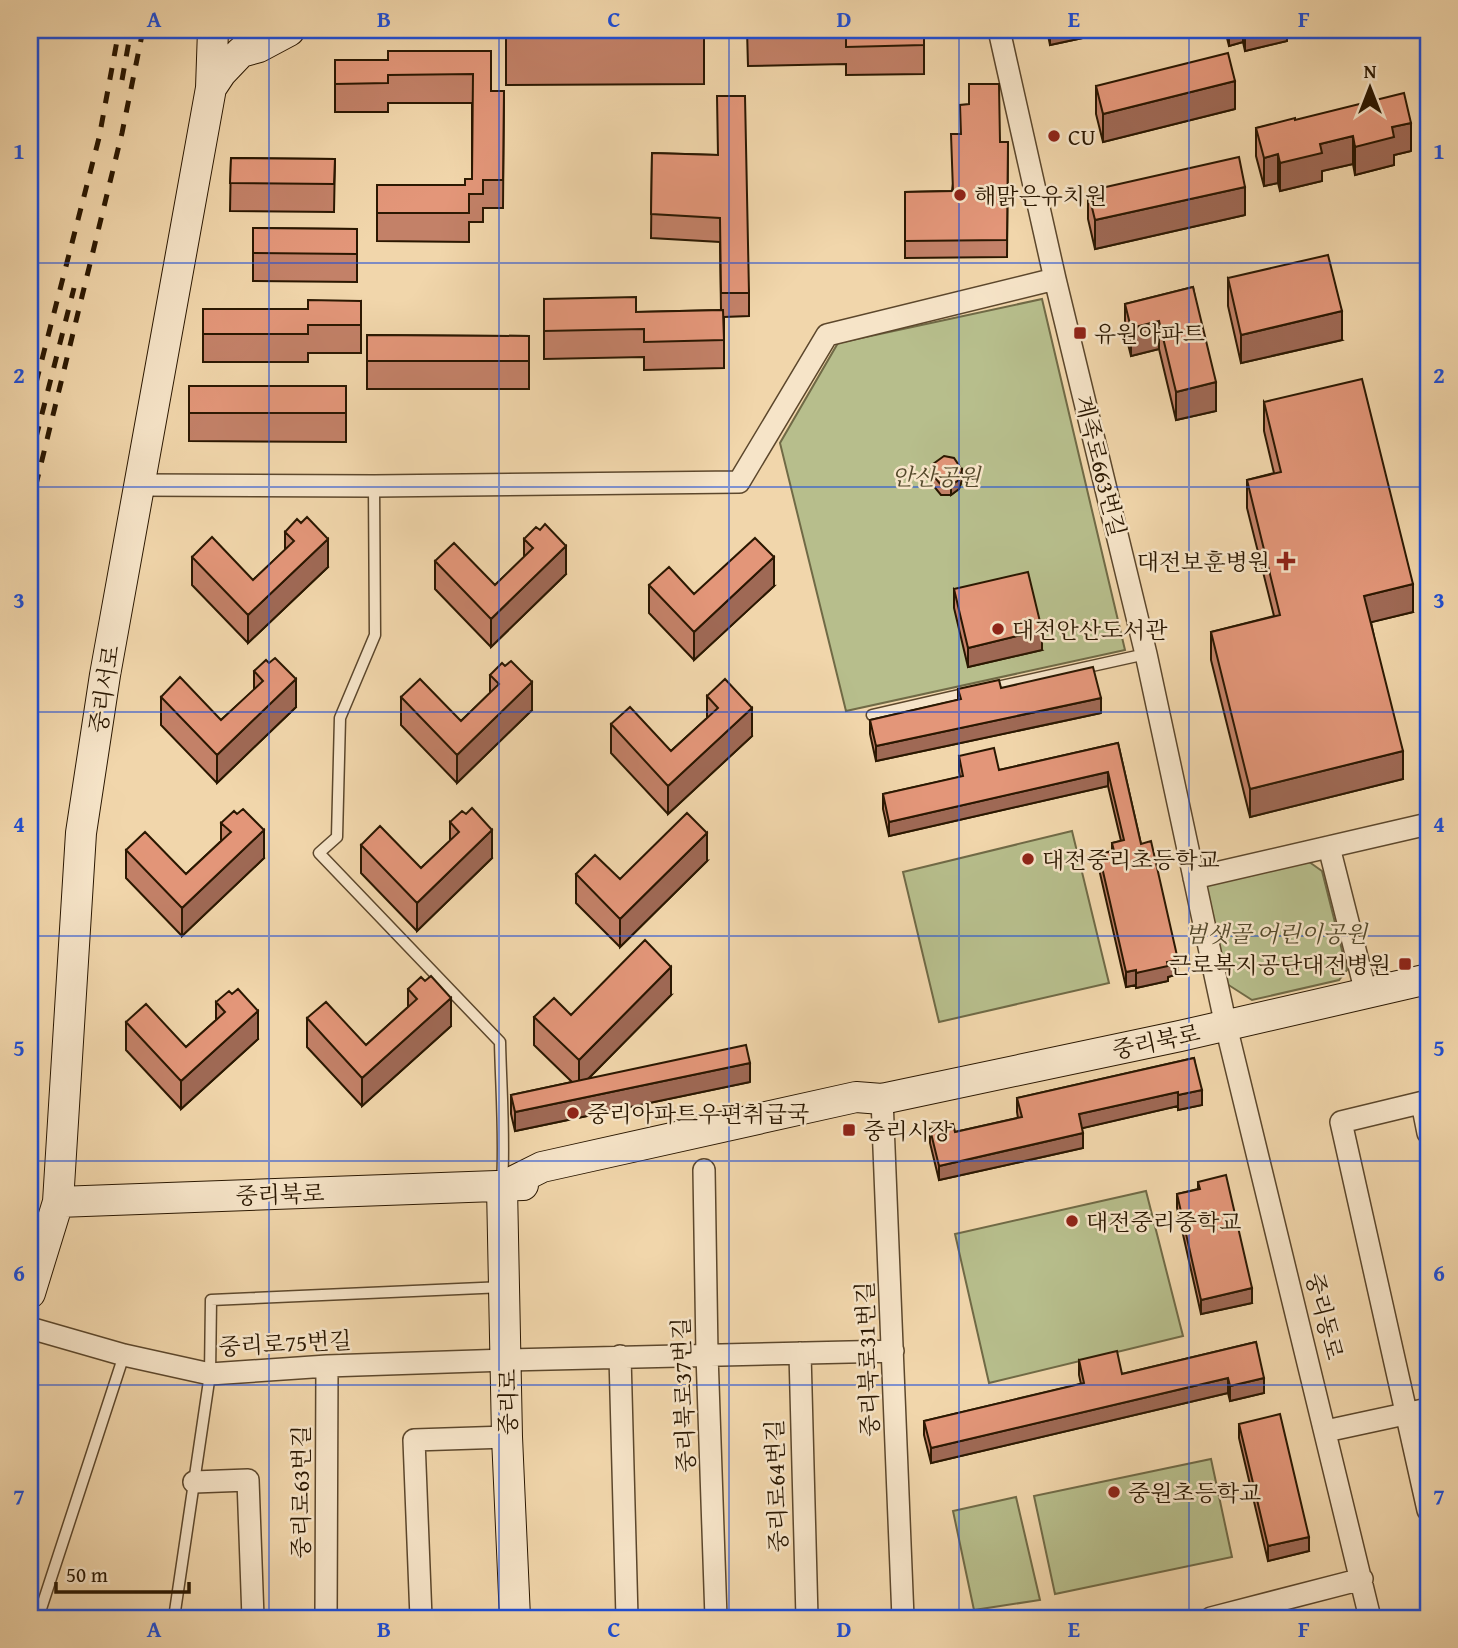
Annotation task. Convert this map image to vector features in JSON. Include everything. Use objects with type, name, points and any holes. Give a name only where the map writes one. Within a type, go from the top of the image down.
[{"type":"main road","points":[[230,33],[257,39],[289,32]]},
{"type":"main road","points":[[216,80],[240,52],[259,47],[289,32]]},
{"type":"main road","name":"중리서로","points":[[30,1293],[58,1202],[81,833],[105,676],[216,80],[230,33]]},
{"type":"main road","name":"중리북로","points":[[58,1202],[502,1186],[542,1167],[856,1097],[882,1099],[1226,1026],[1428,979]]},
{"type":"main road","name":"중리로","points":[[502,1186],[507,1437],[516,1618]]},
{"type":"street","name":"계족로663번길","points":[[999,30],[1055,279],[1146,654],[1226,1026]]},
{"type":"street","points":[[140,485],[374,486],[739,482],[827,335],[1055,279]]},
{"type":"street","points":[[1194,878],[1428,824]]},
{"type":"street","points":[[1329,847],[1366,993]]},
{"type":"street","name":"중리동로","points":[[1226,1026],[1370,1618]]},
{"type":"street","name":"중리북로31번길","points":[[882,1099],[903,1618]]},
{"type":"street","points":[[1428,1132],[1425,1102],[1341,1122],[1418,1412],[1428,1510]]},
{"type":"street","name":"중리북로37번길","points":[[704,1170],[716,1618]]},
{"type":"street","name":"중리로75번길","points":[[30,1328],[124,1355],[210,1374],[327,1366],[620,1356],[893,1351]]},
{"type":"street","name":"중리로64번길","points":[[800,1353],[807,1618]]},
{"type":"street","points":[[620,1356],[627,1618]]},
{"type":"street","name":"중리로63번길","points":[[326,1618],[327,1366]]},
{"type":"street","points":[[1326,1431],[1418,1412]]},
{"type":"street","points":[[421,1618],[414,1440],[507,1437]]},
{"type":"street","points":[[194,1482],[248,1480],[253,1618]]},
{"type":"street","points":[[1211,1618],[1274,1610],[1362,1579]]},
{"type":"lane","points":[[374,486],[375,635],[340,718],[337,837],[319,853],[500,1042],[501,1118],[505,1149],[502,1186]]},
{"type":"lane","points":[[872,715],[1146,654]]},
{"type":"lane","points":[[174,1618],[210,1374],[211,1300],[505,1287]]},
{"type":"lane","points":[[38,1618],[124,1355]]},
{"type":"green space","name":"안산공원","points":[[1042,299],[1125,650],[846,711],[780,443],[838,343]]},
{"type":"green space","points":[[1072,831],[1109,983],[939,1022],[903,872]]},
{"type":"green space","name":"범샛골 어린이공원","points":[[1305,859],[1322,871],[1347,970],[1339,980],[1252,1000],[1227,984],[1203,882]]},
{"type":"green space","points":[[1146,1191],[1183,1336],[989,1383],[955,1234]]},
{"type":"green space","points":[[1211,1459],[1232,1557],[1055,1594],[1034,1496]]},
{"type":"green space","points":[[1016,1497],[1040,1600],[974,1610],[953,1511]]},
{"type":"building","points":[[506,30],[704,30],[506,32]]},
{"type":"building","points":[[747,30],[924,30],[924,45],[846,47],[846,35],[748,38]]},
{"type":"building","points":[[388,51],[491,51],[491,91],[504,91],[503,180],[483,180],[483,194],[469,194],[469,213],[377,213],[377,185],[465,185],[465,179],[472,179],[473,74],[388,75],[388,83],[335,84],[335,60],[388,60]]},
{"type":"building","points":[[1228,53],[1235,81],[1103,114],[1096,86]]},
{"type":"building","points":[[969,84],[999,84],[1000,142],[1008,142],[1007,240],[905,241],[905,192],[953,191],[951,134],[961,134],[960,105],[969,104]]},
{"type":"building","points":[[1404,93],[1411,123],[1392,127],[1394,137],[1355,147],[1353,136],[1320,144],[1322,153],[1280,163],[1278,154],[1264,158],[1256,128]]},
{"type":"building","points":[[717,96],[745,96],[749,293],[721,293],[720,218],[651,214],[652,153],[718,155]]},
{"type":"building","points":[[1239,157],[1245,187],[1095,220],[1088,191]]},
{"type":"building","points":[[231,158],[335,159],[334,184],[230,183]]},
{"type":"building","points":[[253,228],[357,229],[357,254],[253,253]]},
{"type":"building","points":[[1328,255],[1342,311],[1241,335],[1228,278]]},
{"type":"building","points":[[1193,287],[1216,382],[1176,392],[1159,321],[1131,328],[1125,304]]},
{"type":"building","points":[[636,297],[636,312],[723,310],[724,340],[644,342],[644,329],[544,331],[544,299]]},
{"type":"building","points":[[308,300],[361,301],[361,325],[308,325],[308,334],[203,334],[203,309],[308,309]]},
{"type":"building","points":[[367,335],[529,336],[529,361],[367,361]]},
{"type":"building","points":[[1362,379],[1413,584],[1364,596],[1403,751],[1250,789],[1211,632],[1280,615],[1247,480],[1281,472],[1264,402]]},
{"type":"building","points":[[189,386],[346,386],[346,413],[189,413]]},
{"type":"building","points":[[944,456],[954,458],[962,470],[959,480],[951,485],[941,485],[932,474],[933,464]]},
{"type":"building","points":[[307,517],[328,539],[248,615],[192,557],[212,537],[253,580],[294,541],[285,532],[297,519],[301,523]]},
{"type":"building","points":[[545,524],[566,546],[491,619],[435,561],[454,543],[495,585],[533,548],[524,539],[536,527],[540,530]]},
{"type":"building","points":[[755,538],[774,557],[694,632],[649,585],[669,567],[694,594]]},
{"type":"building","name":"대전안산도서관","points":[[1028,572],[1042,630],[968,648],[954,589]]},
{"type":"building","points":[[275,658],[296,679],[217,755],[161,697],[180,677],[221,720],[263,681],[254,671],[266,660],[269,663]]},
{"type":"building","points":[[511,661],[532,682],[457,755],[401,697],[420,679],[461,721],[499,684],[490,675],[502,663],[505,666]]},
{"type":"building","points":[[1093,667],[1101,698],[876,746],[870,720],[961,699],[958,689],[999,680],[1001,688]]},
{"type":"building","points":[[725,679],[752,708],[668,786],[611,724],[630,707],[671,751],[718,708],[707,696]]},
{"type":"building","points":[[1118,743],[1141,844],[1151,841],[1178,960],[1167,962],[1168,966],[1136,973],[1136,970],[1126,972],[1099,854],[1114,851],[1112,843],[1124,840],[1108,772],[889,822],[883,794],[963,776],[959,756],[994,748],[999,770]]},
{"type":"building","points":[[472,808],[492,830],[417,903],[361,845],[380,826],[421,868],[459,832],[450,822],[462,811],[466,814]]},
{"type":"building","points":[[243,809],[264,830],[182,908],[126,850],[145,832],[186,874],[231,832],[221,823],[234,811],[237,814]]},
{"type":"building","points":[[687,813],[707,833],[620,919],[576,874],[595,855],[620,879]]},
{"type":"building","points":[[645,940],[671,967],[579,1060],[534,1017],[554,998],[571,1015]]},
{"type":"building","points":[[431,976],[451,998],[362,1078],[307,1018],[326,1002],[366,1045],[417,999],[408,989],[421,977],[425,981]]},
{"type":"building","points":[[238,989],[258,1011],[181,1081],[126,1022],[146,1004],[186,1047],[225,1012],[216,1002],[229,991],[232,994]]},
{"type":"building","points":[[746,1045],[750,1063],[515,1112],[511,1095]]},
{"type":"building","points":[[1194,1058],[1202,1090],[1178,1095],[1178,1092],[1079,1114],[1083,1133],[939,1166],[930,1129],[953,1124],[955,1132],[1022,1117],[1017,1098]]},
{"type":"building","points":[[1226,1175],[1252,1288],[1201,1300],[1177,1194],[1200,1189],[1198,1182]]},
{"type":"building","points":[[1256,1342],[1264,1378],[1230,1386],[1228,1378],[931,1448],[924,1421],[1084,1383],[1079,1360],[1117,1351],[1122,1374]]},
{"type":"building","points":[[1280,1414],[1309,1537],[1268,1546],[1239,1424]]},
{"type":"railway","points":[[30,406],[99,138],[119,30]]},
{"type":"railway","points":[[122,80],[131,30]]},
{"type":"railway","points":[[30,509],[122,133],[143,30]]},
{"type":"railway","points":[[30,461],[74,288]]},
{"type":"place","name":"CU","points":[[1054,136]]},
{"type":"place","name":"해맑은유치원","points":[[960,195]]},
{"type":"place","name":"유원아파트","points":[[1080,333]]},
{"type":"place","name":"대전보훈병원","points":[[1286,561]]},
{"type":"place","name":"대전안산도서관","points":[[998,629]]},
{"type":"place","name":"대전중리초등학교","points":[[1028,859]]},
{"type":"place","name":"근로복지공단대전병원","points":[[1405,964]]},
{"type":"place","name":"중리아파트우편취급국","points":[[573,1113]]},
{"type":"place","name":"중리시장","points":[[849,1130]]},
{"type":"place","name":"대전중리중학교","points":[[1072,1221]]},
{"type":"place","name":"중원초등학교","points":[[1114,1492]]}]
